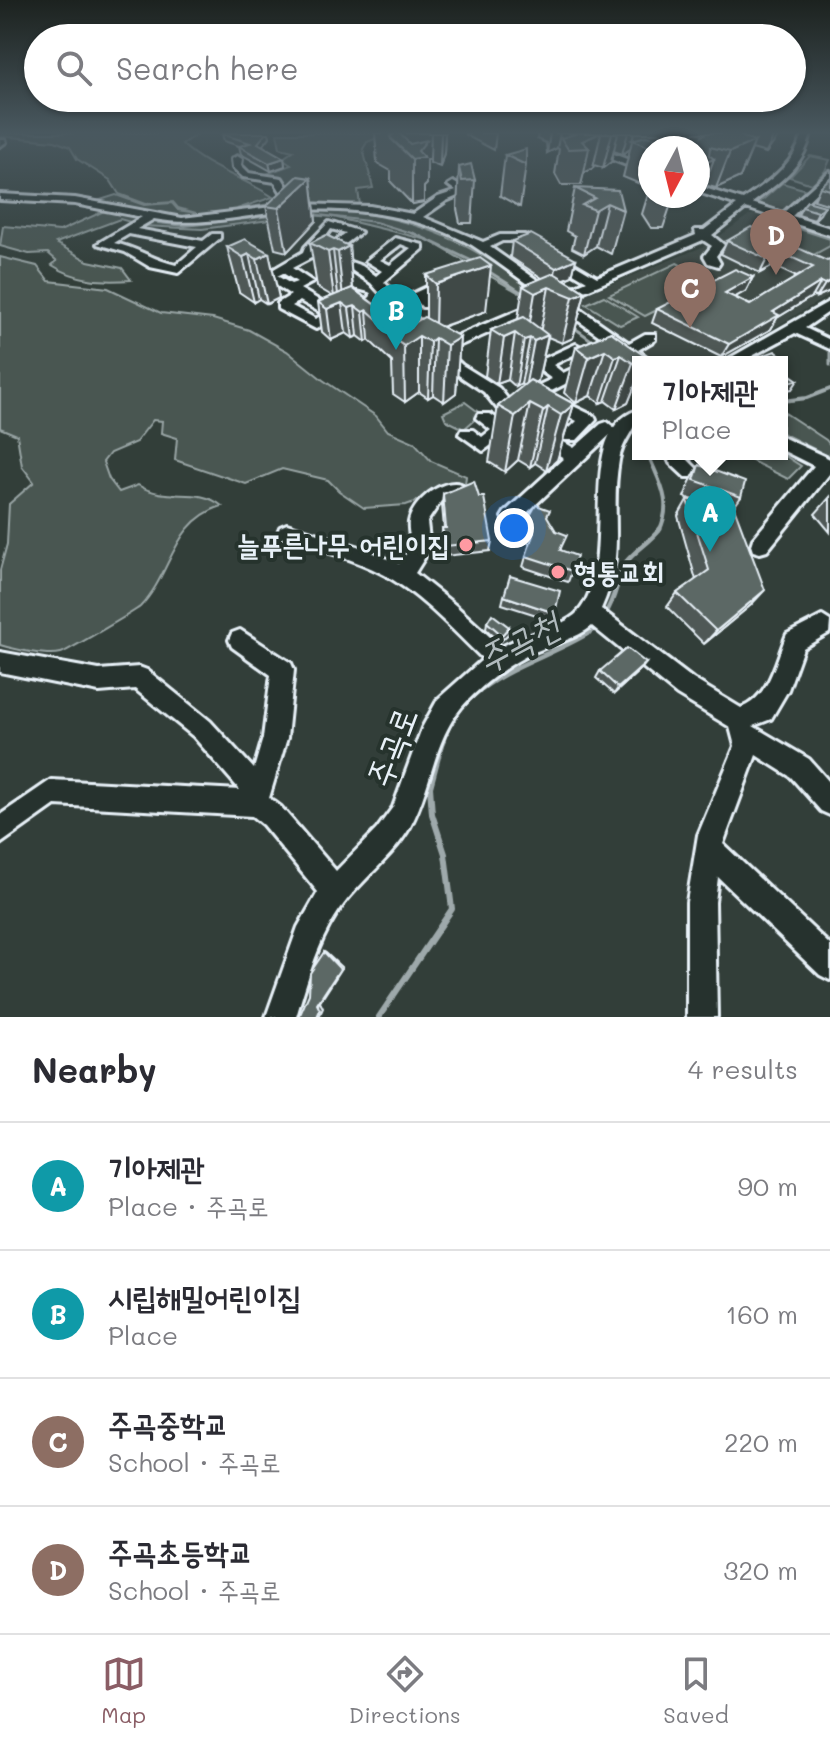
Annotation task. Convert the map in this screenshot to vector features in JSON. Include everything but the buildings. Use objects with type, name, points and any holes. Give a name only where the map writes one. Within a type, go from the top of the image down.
[{"type":"street","points":[[278,180],[295,207]]},
{"type":"street","points":[[555,299],[556,293],[702,234],[767,180]]},
{"type":"street","points":[[742,203],[785,180]]},
{"type":"street","points":[[785,217],[825,180]]},
{"type":"street","points":[[415,218],[442,199],[464,191],[453,185]]},
{"type":"street","points":[[804,185],[830,192]]},
{"type":"street","points":[[710,193],[830,232]]},
{"type":"street","points":[[0,197],[75,201],[182,221],[295,207],[370,209],[415,218],[481,247],[637,356]]},
{"type":"street","points":[[800,202],[815,207]]},
{"type":"street","points":[[153,215],[103,244],[129,249],[154,264],[178,269],[216,236]]},
{"type":"street","points":[[127,230],[205,245]]},
{"type":"street","points":[[702,234],[718,245],[710,256],[714,263]]},
{"type":"street","points":[[481,247],[509,236],[521,237],[594,280]]},
{"type":"street","points":[[332,314],[268,276],[316,255],[380,283],[408,312],[423,335],[454,366],[487,386],[508,418],[574,456]]},
{"type":"street","points":[[295,292],[283,306],[316,325],[364,295],[391,270]]},
{"type":"street","points":[[427,304],[418,294],[457,278]]},
{"type":"street","points":[[408,312],[455,293]]},
{"type":"street","points":[[439,349],[555,299]]},
{"type":"street","points":[[741,356],[795,328],[830,305]]},
{"type":"street","points":[[795,328],[826,343]]},
{"type":"street","points":[[628,350],[650,337]]},
{"type":"street","points":[[467,434],[483,445],[508,418],[544,395],[562,379],[601,366],[576,348],[542,365],[562,379]]},
{"type":"street","points":[[484,418],[508,418]]},
{"type":"street","points":[[632,421],[617,436],[611,456],[608,557],[590,612],[685,687],[800,768],[830,802]]},
{"type":"street","points":[[511,517],[607,428]]},
{"type":"street","points":[[760,545],[793,519],[827,466],[788,446]]},
{"type":"street","points":[[680,460],[691,472]]},
{"type":"street","points":[[402,576],[421,549],[418,521],[435,496],[455,489]]},
{"type":"street","points":[[287,532],[348,551],[402,576],[452,616],[499,660]]},
{"type":"street","name":"주곡로","points":[[281,1017],[308,935],[336,892],[374,856],[400,819],[417,786],[439,713],[499,660],[528,644],[580,624],[590,612]]},
{"type":"street","points":[[742,727],[763,711],[780,682],[795,641],[822,626]]},
{"type":"street","points":[[240,640],[283,670],[275,738],[257,798]]},
{"type":"street","points":[[0,662],[99,681],[139,678],[202,729],[336,892]]},
{"type":"street","points":[[702,1017],[701,902],[709,849],[727,792],[747,746],[742,727]]},
{"type":"street","points":[[0,831],[51,792],[257,798]]},
{"type":"street","points":[[709,849],[830,965]]},
{"type":"shaded area","points":[[110,180],[243,180],[273,197],[237,209],[286,205],[196,218],[158,214],[97,201],[116,195],[144,205],[172,203],[178,210],[196,213],[178,208],[173,202],[146,204],[119,194]]},
{"type":"shaded area","points":[[281,180],[371,180],[373,188],[358,190],[360,205],[301,205]]},
{"type":"shaded area","points":[[782,183],[807,190],[783,211],[759,203]]},
{"type":"shaded area","points":[[335,209],[393,219],[442,235],[488,259],[536,292],[528,298],[428,240],[333,217],[308,215],[202,229],[144,226],[120,219],[56,243],[88,261],[122,268],[131,280],[80,277],[52,265],[57,261],[48,253],[29,254],[0,246],[3,226],[60,231],[104,211],[189,223],[270,212]]},
{"type":"shaded area","points":[[759,214],[830,237],[830,295],[726,356],[647,356],[573,304],[574,299],[707,245],[749,215]]},
{"type":"shaded area","points":[[772,220],[830,239],[830,246],[801,262],[743,235]]},
{"type":"shaded area","points":[[0,257],[37,266],[49,281],[108,288],[161,313],[213,319],[249,330],[287,351],[376,416],[388,431],[414,442],[431,461],[466,476],[465,484],[406,505],[364,508],[328,480],[282,469],[246,484],[175,460],[177,438],[161,433],[162,421],[153,420],[136,442],[110,453],[103,462],[109,479],[119,492],[138,485],[160,493],[203,497],[222,506],[205,514],[182,536],[160,579],[140,607],[61,653],[39,653],[0,645],[0,570],[7,544],[9,504],[34,482],[22,466],[17,435],[0,428]]},
{"type":"shaded area","points":[[677,263],[713,282],[645,316],[609,295]]},
{"type":"shaded area","points":[[604,296],[638,317],[620,325],[586,304]]},
{"type":"shaded area","points":[[465,402],[481,414],[464,429],[446,420],[443,413]]},
{"type":"shaded area","points":[[788,415],[826,440],[830,445],[830,457],[788,436]]},
{"type":"shaded area","points":[[788,458],[801,466],[788,479],[750,460]]},
{"type":"waterway","points":[[312,214],[375,222],[416,234]]},
{"type":"waterway","points":[[158,223],[185,226],[271,216]]},
{"type":"waterway","points":[[416,234],[474,262]]},
{"type":"waterway","points":[[488,271],[524,294]]},
{"type":"waterway","points":[[572,326],[594,342]]},
{"type":"waterway","name":"주곡천","points":[[830,337],[830,365]]},
{"type":"waterway","name":"주곡천","points":[[788,400],[807,398],[830,389]]},
{"type":"waterway","name":"주곡천","points":[[650,460],[665,501],[660,529]]},
{"type":"waterway","name":"주곡천","points":[[604,616],[626,562],[660,529]]},
{"type":"waterway","name":"주곡천","points":[[442,744],[452,720],[486,685],[598,627]]},
{"type":"waterway","name":"주곡천","points":[[379,1017],[452,909],[445,854],[432,814],[430,787],[442,742]]},
{"type":"place","name":"주곡초등학교","points":[[776,275]]},
{"type":"place","name":"주곡중학교","points":[[690,328]]},
{"type":"place","name":"시립해밀어린이집","points":[[396,350]]},
{"type":"place","name":"늘푸른나무 어린이집","points":[[466,545]]},
{"type":"place","name":"기아제관","points":[[710,552]]},
{"type":"place","name":"형통교회","points":[[558,572]]}]
